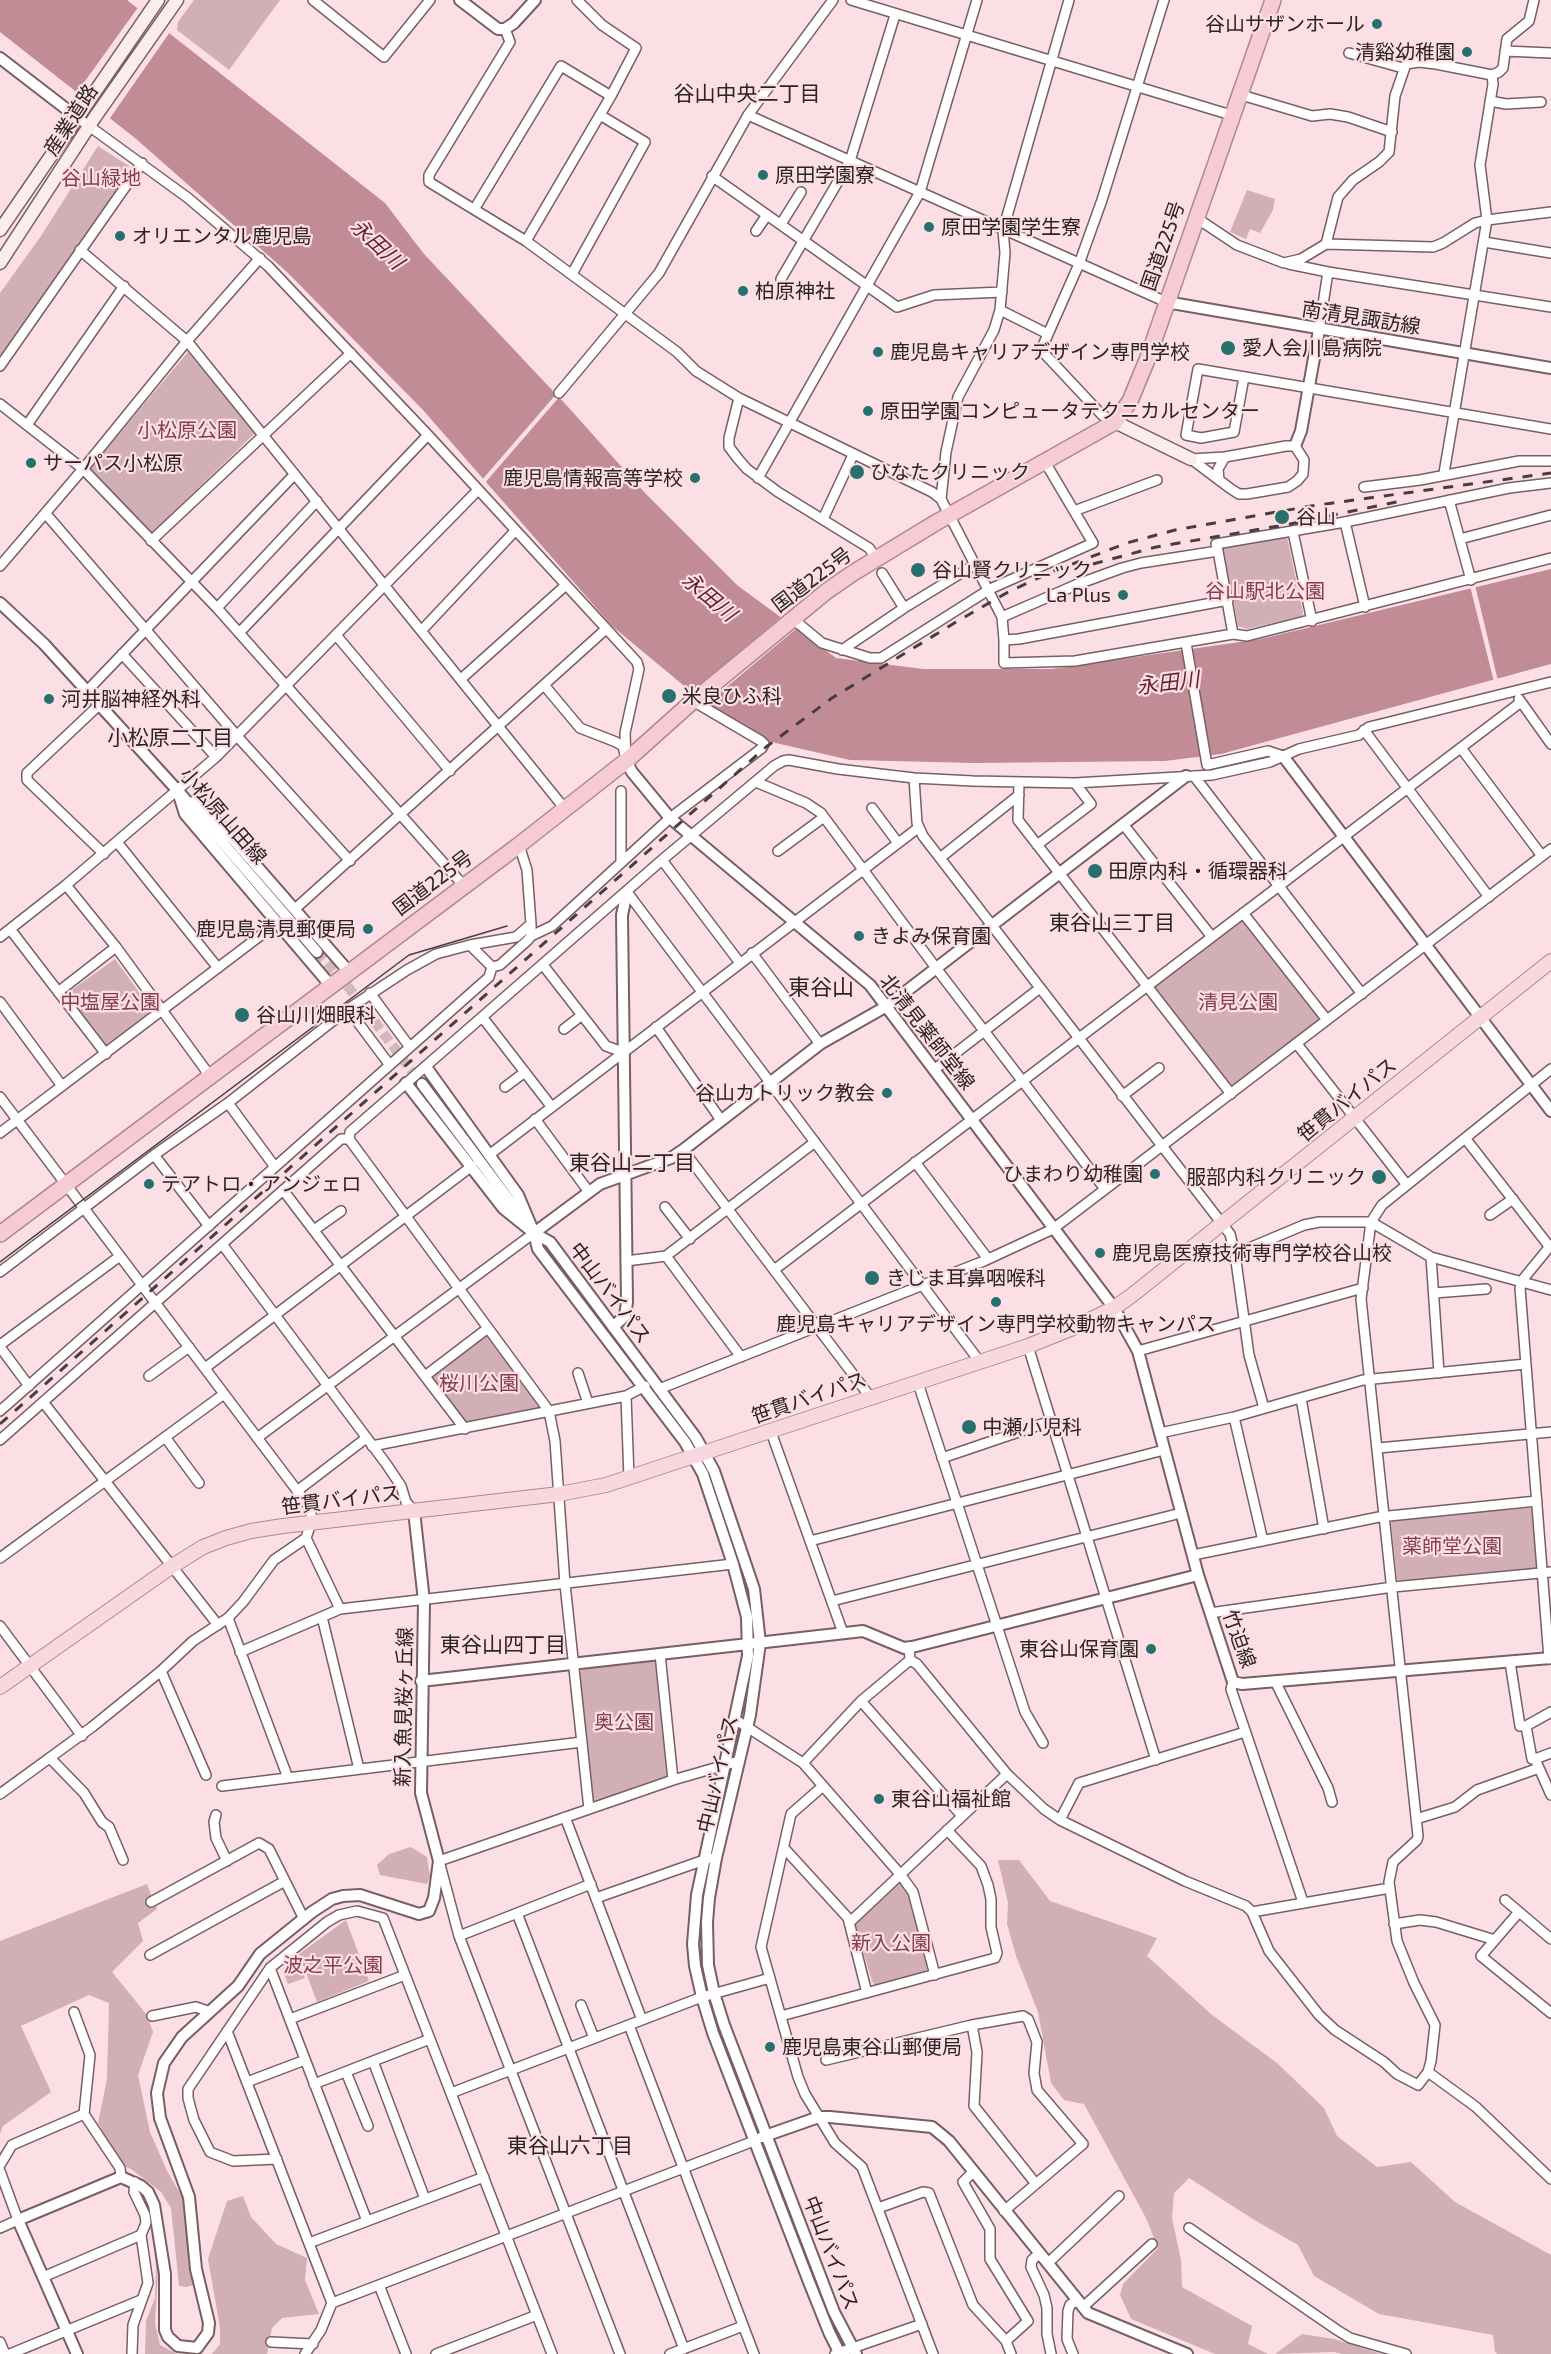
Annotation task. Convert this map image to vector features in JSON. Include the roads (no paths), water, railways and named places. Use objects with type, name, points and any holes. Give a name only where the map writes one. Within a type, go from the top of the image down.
[{"type":"highway","name":"国道225号","points":[[0,1234],[566,809],[827,591],[879,566],[950,515],[1115,422],[1130,401],[1273,0]]},
{"type":"main road","name":"産業道路","points":[[0,230],[158,0]]},
{"type":"main road","name":"産業道路","points":[[0,263],[92,121],[177,0]]},
{"type":"main road","points":[[1115,422],[1191,459]]},
{"type":"main road","name":"笹貫バイパス","points":[[0,1687],[171,1566],[202,1547],[226,1538],[251,1531],[311,1523],[583,1491],[771,1432],[1028,1346],[1073,1328],[1114,1308],[1223,1225],[1551,961]]},
{"type":"street","points":[[313,0],[384,57],[430,0]]},
{"type":"street","points":[[460,0],[494,28],[505,29],[514,23],[535,0]]},
{"type":"street","points":[[526,241],[611,96],[636,48],[602,25],[578,0]]},
{"type":"street","points":[[559,393],[626,314],[667,260],[748,115],[833,0]]},
{"type":"street","points":[[851,0],[1231,115]]},
{"type":"street","points":[[758,478],[920,192],[977,0]]},
{"type":"street","points":[[941,499],[946,452],[958,397],[994,330],[1000,310],[1005,253],[1003,230],[1069,0]]},
{"type":"street","points":[[1115,422],[1102,416],[1041,350],[1079,264],[1102,200],[1164,0]]},
{"type":"street","points":[[1326,244],[1338,197],[1353,180],[1386,157],[1389,152],[1395,96],[1406,64],[1419,62],[1492,75],[1503,68],[1508,39],[1529,21],[1534,0]]},
{"type":"street","points":[[781,279],[850,161],[895,15]]},
{"type":"street","points":[[505,29],[510,42],[428,178],[434,185],[526,241],[677,352],[696,370],[739,398],[932,492],[941,499],[1002,617],[1004,663],[1075,661],[1233,634],[1247,636],[1551,558]]},
{"type":"street","points":[[1505,51],[1551,53]]},
{"type":"street","points":[[1349,53],[1403,68]]},
{"type":"street","points":[[0,58],[82,113],[260,258],[428,435],[637,662],[639,669],[626,733],[626,761]]},
{"type":"street","points":[[475,208],[561,66],[611,96]]},
{"type":"street","points":[[1444,473],[1487,220],[1480,165],[1492,75]]},
{"type":"street","points":[[1238,94],[1312,116],[1330,114],[1348,117],[1392,132]]},
{"type":"street","points":[[1490,101],[1506,104],[1541,102]]},
{"type":"street","points":[[572,274],[645,142],[600,115]]},
{"type":"street","points":[[748,115],[1166,302]]},
{"type":"street","points":[[0,366],[142,163]]},
{"type":"street","points":[[712,176],[897,307],[934,295],[1002,292]]},
{"type":"street","points":[[781,224],[801,192]]},
{"type":"street","points":[[1284,263],[1300,259],[1326,244],[1433,247],[1475,223],[1551,212]]},
{"type":"street","points":[[756,231],[767,215]]},
{"type":"street","points":[[1195,217],[1237,246],[1284,263],[1551,307]]},
{"type":"street","points":[[1484,242],[1551,253]]},
{"type":"street","points":[[80,250],[187,341],[566,809]]},
{"type":"street","points":[[0,566],[46,514],[187,341],[260,258]]},
{"type":"street","points":[[1295,446],[1301,431],[1328,272]]},
{"type":"street","points":[[27,425],[124,286]]},
{"type":"street","name":"南清見諏訪線","points":[[1166,302],[1551,368]]},
{"type":"street","points":[[1000,310],[1048,334]]},
{"type":"street","points":[[152,541],[351,353]]},
{"type":"street","points":[[1244,377],[1234,432],[1201,438],[1186,435],[1198,369],[1551,429]]},
{"type":"street","points":[[739,398],[729,447],[747,469],[758,478],[869,548],[904,608]]},
{"type":"street","points":[[0,404],[83,469],[193,583],[464,886]]},
{"type":"street","points":[[239,633],[428,435]]},
{"type":"street","points":[[1295,446],[1302,454],[1304,467],[1297,481],[1288,487],[1239,494],[1191,459],[1224,457],[1295,446]]},
{"type":"street","points":[[823,519],[853,455]]},
{"type":"street","points":[[1219,480],[1218,469],[1224,457]]},
{"type":"street","points":[[1364,487],[1420,480],[1444,473],[1519,461],[1551,461]]},
{"type":"street","points":[[791,621],[822,643],[870,658],[881,658],[990,590],[1093,543],[1045,462]]},
{"type":"street","points":[[86,692],[148,630],[294,475]]},
{"type":"street","points":[[1074,511],[1157,480]]},
{"type":"street","points":[[1233,634],[1216,544],[1346,522],[1509,488],[1551,483]]},
{"type":"street","points":[[0,937],[104,854],[216,758],[478,490]]},
{"type":"street","points":[[1449,500],[1471,580]]},
{"type":"street","points":[[217,608],[317,501]]},
{"type":"street","points":[[46,514],[237,736],[350,861]]},
{"type":"street","points":[[1460,539],[1551,515]]},
{"type":"street","points":[[1346,522],[1365,607]]},
{"type":"street","points":[[422,630],[515,531]]},
{"type":"street","points":[[1293,532],[1312,621]]},
{"type":"street","points":[[1002,617],[1078,584],[1122,568],[1218,551]]},
{"type":"street","points":[[842,650],[904,608],[976,564]]},
{"type":"street","points":[[461,679],[566,585]]},
{"type":"street","points":[[1004,640],[1228,600]]},
{"type":"street","name":"小松原山田線","points":[[0,603],[44,644],[98,706],[178,791],[317,952]]},
{"type":"street","points":[[296,909],[606,629]]},
{"type":"street","points":[[336,635],[450,771]]},
{"type":"street","points":[[1186,643],[1207,765],[1269,751],[1283,756],[1551,1111]]},
{"type":"street","points":[[122,654],[216,758]]},
{"type":"street","points":[[349,1139],[351,1132],[662,860],[774,766],[789,760],[838,769],[914,778],[1019,782],[1075,783],[1212,775],[1270,762],[1299,749],[1359,735],[1364,730],[1379,724],[1551,682]]},
{"type":"street","points":[[544,685],[580,728],[608,738],[622,746],[626,761]]},
{"type":"street","points":[[1514,692],[1549,738]]},
{"type":"street","points":[[492,968],[500,965],[531,936],[552,926],[670,818],[762,748],[764,744],[694,700]]},
{"type":"street","points":[[774,1270],[1521,702]]},
{"type":"street","points":[[98,706],[27,773],[27,780],[104,854]]},
{"type":"street","points":[[1364,730],[1490,897]]},
{"type":"street","points":[[1461,748],[1546,853],[1551,863]]},
{"type":"street","name":"北清見薬師堂線","points":[[626,761],[632,772],[670,818],[870,985],[1114,1308]]},
{"type":"street","points":[[257,1438],[600,1184],[671,1158],[820,1044],[887,1006],[1123,824],[1190,776]]},
{"type":"street","points":[[1190,776],[1362,994]]},
{"type":"street","points":[[914,778],[918,828],[1232,1237],[1249,1355],[1264,1408]]},
{"type":"street","points":[[756,782],[806,802],[824,817],[1105,1189]]},
{"type":"street","points":[[1019,782],[1018,820],[1231,1094]]},
{"type":"street","points":[[1037,845],[1091,804],[1075,783]]},
{"type":"street","points":[[178,791],[206,811],[350,972]]},
{"type":"street","points":[[178,791],[185,814],[331,986]]},
{"type":"street","points":[[621,791],[621,863]]},
{"type":"street","points":[[940,858],[1019,795]]},
{"type":"street","points":[[872,808],[898,843]]},
{"type":"street","points":[[778,851],[824,817]]},
{"type":"street","points":[[1123,824],[1212,937]]},
{"type":"street","points":[[489,1155],[918,828]]},
{"type":"street","points":[[117,842],[218,968]]},
{"type":"street","points":[[519,845],[526,870],[531,936]]},
{"type":"street","points":[[659,1389],[922,1285],[1053,1229],[1546,853]]},
{"type":"street","points":[[662,860],[740,963]]},
{"type":"street","points":[[66,885],[116,948],[210,1076]]},
{"type":"street","points":[[627,892],[980,1362]]},
{"type":"street","points":[[613,1327],[622,1320],[626,1312],[622,915],[627,892]]},
{"type":"street","points":[[1243,913],[1328,1020]]},
{"type":"street","points":[[0,1133],[277,923]]},
{"type":"street","points":[[0,1272],[154,1155],[228,1103],[370,993],[436,954],[516,937],[531,924]]},
{"type":"street","points":[[10,929],[106,1054]]},
{"type":"street","points":[[470,945],[492,968]]},
{"type":"street","points":[[58,992],[116,948]]},
{"type":"street","points":[[752,953],[820,1044]]},
{"type":"street","points":[[543,965],[606,1046],[623,1052]]},
{"type":"street","points":[[0,1411],[489,977],[492,968]]},
{"type":"street","points":[[934,1069],[1040,988]]},
{"type":"street","points":[[370,993],[409,1046]]},
{"type":"street","points":[[0,1002],[62,1086]]},
{"type":"street","points":[[348,1009],[389,1064]]},
{"type":"street","points":[[564,1029],[582,1015]]},
{"type":"street","points":[[483,1018],[551,1106]]},
{"type":"street","points":[[656,1027],[721,1120]]},
{"type":"street","points":[[1296,1044],[1407,1185]]},
{"type":"street","points":[[426,1067],[518,1195],[534,1233]]},
{"type":"street","points":[[1122,1096],[1159,1068]]},
{"type":"street","points":[[910,1660],[917,1664],[1007,1774],[1044,1809],[1060,1820],[1185,1881],[1246,1906],[1252,1912],[1269,1951],[1319,2015],[1397,2074],[1418,2085],[1428,2072],[1435,2040],[1435,2025],[1397,1941],[1390,1888],[1389,1874],[1393,1863],[1417,1839],[1402,1671],[1361,1299],[1371,1222],[1382,1205],[1551,1069]]},
{"type":"street","points":[[505,1087],[525,1072]]},
{"type":"street","points":[[406,1083],[503,1208],[534,1233]]},
{"type":"street","points":[[422,1084],[534,1233]]},
{"type":"street","points":[[0,1097],[297,1491],[310,1509],[311,1523],[306,1538],[274,1560],[243,1602],[228,1618],[193,1641],[161,1671],[81,1736],[0,1794]]},
{"type":"street","points":[[228,1103],[275,1167]]},
{"type":"street","points":[[535,1119],[589,1192]]},
{"type":"street","points":[[1465,1138],[1550,1246],[1521,1283],[1537,1501],[1547,1572],[1550,1659]]},
{"type":"street","points":[[0,1440],[341,1139],[349,1139]]},
{"type":"street","points":[[349,1139],[549,1411],[555,1441],[565,1584],[589,1809]]},
{"type":"street","points":[[626,1261],[666,1256],[815,1142]]},
{"type":"street","points":[[683,1150],[871,1398]]},
{"type":"street","points":[[154,1155],[209,1226]]},
{"type":"street","points":[[915,1162],[988,1258]]},
{"type":"street","points":[[205,1368],[472,1166]]},
{"type":"street","points":[[283,1190],[465,1429]]},
{"type":"street","points":[[1490,1215],[1513,1199]]},
{"type":"street","points":[[665,1207],[690,1239]]},
{"type":"street","points":[[314,1230],[341,1211]]},
{"type":"street","points":[[1235,1254],[1304,1225],[1319,1222],[1371,1222],[1431,1257],[1551,1290]]},
{"type":"street","name":"中山バイパス","points":[[534,1233],[550,1242],[659,1389],[699,1454],[703,1474],[733,1564],[759,1665],[716,1858],[707,1922],[708,1965],[714,1993],[767,2136],[834,2312],[854,2350]]},
{"type":"street","name":"中山バイパス","points":[[534,1233],[538,1250],[714,1471],[754,1589],[755,1644],[697,1895],[693,1944],[695,1966],[702,1997],[754,2141],[838,2353]]},
{"type":"street","points":[[222,1244],[401,1486],[406,1502],[414,1511]]},
{"type":"street","points":[[29,1386],[0,1346],[120,1256]]},
{"type":"street","points":[[666,1256],[741,1357]]},
{"type":"street","points":[[1431,1257],[1439,1373]]},
{"type":"street","points":[[1138,1351],[1363,1288]]},
{"type":"street","points":[[1434,1293],[1486,1289]]},
{"type":"street","name":"竹迫線","points":[[1114,1308],[1138,1351],[1198,1575],[1233,1682],[1242,1684],[1550,1659]]},
{"type":"street","points":[[425,1376],[488,1328]]},
{"type":"street","points":[[1028,1346],[1156,1760]]},
{"type":"street","points":[[149,1376],[189,1347]]},
{"type":"street","points":[[1160,1433],[1234,1417],[1370,1379],[1526,1364]]},
{"type":"street","points":[[578,1373],[588,1403]]},
{"type":"street","points":[[918,1383],[1025,1712],[1043,1743]]},
{"type":"street","points":[[297,1491],[369,1443],[465,1429],[626,1396],[645,1386]]},
{"type":"street","points":[[0,1558],[224,1394]]},
{"type":"street","points":[[626,1396],[629,1478]]},
{"type":"street","points":[[1301,1398],[1324,1528]]},
{"type":"street","points":[[43,1402],[218,1625]]},
{"type":"street","points":[[1234,1417],[1263,1541]]},
{"type":"street","points":[[942,1458],[1051,1421]]},
{"type":"street","points":[[771,1432],[843,1633]]},
{"type":"street","points":[[1378,1448],[1551,1432]]},
{"type":"street","points":[[165,1437],[200,1483]]},
{"type":"street","points":[[810,1541],[1164,1450]]},
{"type":"street","points":[[1193,1555],[1385,1516],[1537,1501]]},
{"type":"street","name":"新入魚見桜ヶ丘線","points":[[122,2177],[135,2182],[148,2192],[154,2205],[165,2274],[164,2314],[168,2337],[178,2346],[196,2348],[204,2341],[209,2323],[196,2269],[191,2207],[160,2118],[159,2078],[172,2049],[238,1986],[260,1954],[312,1912],[332,1899],[360,1895],[419,1914],[429,1911],[434,1898],[439,1861],[421,1793],[424,1601],[414,1511]]},
{"type":"street","points":[[832,1600],[1181,1513]]},
{"type":"street","points":[[306,1538],[340,1610]]},
{"type":"street","points":[[240,1652],[340,1610],[733,1564]]},
{"type":"street","points":[[1210,1613],[1393,1587],[1547,1572]]},
{"type":"street","points":[[421,1681],[865,1631],[898,1646],[909,1647],[1198,1575]]},
{"type":"street","points":[[322,1617],[359,1769]]},
{"type":"street","points":[[228,1618],[288,1778]]},
{"type":"street","points":[[0,1626],[81,1736]]},
{"type":"street","points":[[909,1647],[910,1660]]},
{"type":"street","points":[[660,1653],[673,1780]]},
{"type":"street","points":[[803,1763],[861,1701],[910,1660]]},
{"type":"street","points":[[1510,1662],[1520,1726],[1526,1726],[1551,1712]]},
{"type":"street","points":[[161,1671],[206,1775]]},
{"type":"street","points":[[1275,1681],[1328,1788],[1332,1802]]},
{"type":"street","points":[[1233,1682],[1231,1689],[1303,1902]]},
{"type":"street","points":[[861,1701],[962,1816]]},
{"type":"street","points":[[736,1720],[803,1763],[900,1874],[913,1892],[934,1976]]},
{"type":"street","points":[[1526,1726],[1532,1759],[1537,1764],[1551,1795]]},
{"type":"street","points":[[1060,1820],[1078,1783],[1245,1732]]},
{"type":"street","points":[[222,1786],[582,1742]]},
{"type":"street","points":[[1416,1819],[1455,1807],[1477,1790],[1537,1764],[1551,1754]]},
{"type":"street","points":[[50,1758],[84,1793],[102,1822],[109,1827],[123,1860]]},
{"type":"street","points":[[620,2354],[459,1936],[439,1861],[673,1780],[739,1761]]},
{"type":"street","points":[[849,1923],[1007,1774]]},
{"type":"street","points":[[823,1786],[792,1814],[761,1947],[798,2077],[805,2094],[835,2143],[862,2167],[933,2354]]},
{"type":"street","points":[[216,1815],[214,1822],[216,1838],[227,1860]]},
{"type":"street","points":[[565,1817],[642,2020]]},
{"type":"street","points":[[781,2016],[995,1958],[997,1953],[991,1927],[992,1899],[981,1866],[947,1830]]},
{"type":"street","points":[[151,1902],[259,1843],[270,1849],[304,1919]]},
{"type":"street","points":[[784,1848],[848,1918],[867,1994]]},
{"type":"street","points":[[596,1898],[704,1859],[716,1858]]},
{"type":"street","points":[[150,1955],[285,1881]]},
{"type":"street","points":[[459,1936],[591,1884]]},
{"type":"street","points":[[1252,1912],[1390,1888]]},
{"type":"street","points":[[1504,1900],[1551,1939]]},
{"type":"street","points":[[386,1902],[383,1918],[552,2354]]},
{"type":"street","points":[[277,2159],[233,2161],[210,2152],[194,2120],[188,2089],[270,1968],[339,1915],[357,1911],[383,1918]]},
{"type":"street","points":[[1519,1912],[1481,1956],[1551,2013]]},
{"type":"street","points":[[517,1913],[684,2349]]},
{"type":"street","points":[[1394,1924],[1420,1920],[1436,1922],[1495,1940]]},
{"type":"street","points":[[270,1968],[367,2221]]},
{"type":"street","points":[[290,2019],[405,1975]]},
{"type":"street","points":[[451,2093],[702,1997],[770,1978]]},
{"type":"street","points":[[581,2005],[594,2038]]},
{"type":"street","points":[[152,2016],[196,2007],[210,2012]]},
{"type":"street","points":[[0,2228],[122,2177],[120,2168],[84,2114],[91,2064],[75,2012]]},
{"type":"street","points":[[826,2060],[972,2025],[1023,2016],[1028,2019],[1037,2042],[1034,2073],[1037,2090],[1083,2144],[1004,2211]]},
{"type":"street","points":[[629,2025],[754,2354]]},
{"type":"street","points":[[972,2025],[977,2052],[974,2106],[1036,2184]]},
{"type":"street","points":[[227,2031],[332,2303],[321,2330],[305,2354]]},
{"type":"street","points":[[314,2084],[430,2039]]},
{"type":"street","points":[[247,2082],[306,2060]]},
{"type":"street","points":[[373,2061],[425,2199]]},
{"type":"street","points":[[346,2072],[368,2126]]},
{"type":"street","points":[[1428,2072],[1476,2107],[1551,2179]]},
{"type":"street","points":[[0,2165],[12,2145],[84,2114]]},
{"type":"street","points":[[332,2303],[767,2136],[819,2117],[831,2116],[932,2127],[941,2133],[1088,2313],[1187,2354]]},
{"type":"street","points":[[0,2171],[18,2220],[76,2354]]},
{"type":"street","points":[[973,2172],[963,2182],[990,2229],[990,2259],[1028,2322],[1006,2341]]},
{"type":"street","points":[[309,2243],[484,2177]]},
{"type":"street","points":[[132,2354],[133,2325],[148,2283],[141,2235],[146,2223],[145,2215],[134,2192],[135,2182]]},
{"type":"street","points":[[878,2208],[923,2192],[929,2193],[973,2305],[1006,2341],[1011,2354]]},
{"type":"street","points":[[1048,2263],[1119,2196]]},
{"type":"street","points":[[1189,2228],[1336,2330],[1350,2338],[1406,2354]]},
{"type":"street","points":[[43,2277],[141,2235]]},
{"type":"street","points":[[1073,2354],[1067,2339],[1070,2305],[1080,2303],[1152,2244]]},
{"type":"street","points":[[1040,2253],[1032,2260],[1031,2267],[1044,2295],[1047,2308],[1047,2334],[1051,2354]]},
{"type":"street","points":[[379,2285],[406,2354]]},
{"type":"street","points":[[10,2354],[141,2300]]},
{"type":"street","points":[[436,2354],[537,2315]]},
{"type":"street","points":[[838,2353],[854,2350],[922,2324]]},
{"type":"street","points":[[670,2354],[743,2326]]},
{"type":"street","points":[[0,2342],[5,2354]]},
{"type":"street","points":[[271,2342],[313,2344]]},
{"type":"water","name":"永田川","points":[[0,0],[127,0],[385,203],[424,254],[569,408],[645,493],[737,585],[836,658],[923,669],[1052,669],[1261,639],[1551,569],[1551,664],[1221,754],[1165,761],[975,763],[850,760],[767,741],[724,719],[612,626],[423,410],[287,272],[135,138],[0,32]]},
{"type":"tunnel","points":[[317,952],[349,988],[421,1083]]},
{"type":"tram line","points":[[0,1262],[409,955],[507,926]]},
{"type":"railway","points":[[0,1424],[766,747],[832,698],[1010,591],[1054,571],[1127,543],[1175,530],[1311,506],[1551,473]]},
{"type":"railway","points":[[1093,564],[1156,547],[1290,524],[1401,501]]},
{"type":"place","name":"谷山サザンホール","points":[[1377,24]]},
{"type":"place","name":"清谿幼稚園","points":[[1467,52]]},
{"type":"place","name":"原田学園寮","points":[[763,175]]},
{"type":"place","name":"原田学園学生寮","points":[[929,227]]},
{"type":"place","name":"オリエンタル鹿児島","points":[[120,236]]},
{"type":"place","name":"柏原神社","points":[[743,291]]},
{"type":"place","name":"愛人会川島病院","points":[[1228,348]]},
{"type":"place","name":"鹿児島キャリアデザイン専門学校","points":[[878,352]]},
{"type":"place","name":"原田学園コンピュータテクニカルセンター","points":[[868,411]]},
{"type":"place","name":"サーパス小松原","points":[[31,463]]},
{"type":"place","name":"ひなたクリニック","points":[[857,472]]},
{"type":"place","name":"鹿児島情報高等学校","points":[[695,478]]},
{"type":"place","name":"谷山","points":[[1282,517]]},
{"type":"place","name":"谷山賢クリニック","points":[[918,570]]},
{"type":"place","name":"La Plus","points":[[1123,595]]},
{"type":"place","name":"米良ひふ科","points":[[669,696]]},
{"type":"place","name":"河井脳神経外科","points":[[49,699]]},
{"type":"place","name":"田原内科・循環器科","points":[[1095,871]]},
{"type":"place","name":"鹿児島清見郵便局","points":[[368,929]]},
{"type":"place","name":"きよみ保育園","points":[[859,936]]},
{"type":"place","name":"谷山川畑眼科","points":[[242,1015]]},
{"type":"place","name":"谷山カトリック教会","points":[[887,1093]]},
{"type":"place","name":"ひまわり幼稚園","points":[[1155,1174]]},
{"type":"place","name":"服部内科クリニック","points":[[1379,1177]]},
{"type":"place","name":"テアトロ・アンジェロ","points":[[149,1184]]},
{"type":"place","name":"鹿児島医療技術専門学校谷山校","points":[[1100,1253]]},
{"type":"place","name":"きじま耳鼻咽喉科","points":[[872,1278]]},
{"type":"place","name":"鹿児島キャリアデザイン専門学校動物キャンパス","points":[[996,1302]]},
{"type":"place","name":"中瀬小児科","points":[[969,1427]]},
{"type":"place","name":"東谷山保育園","points":[[1151,1649]]},
{"type":"place","name":"東谷山福祉館","points":[[879,1799]]},
{"type":"place","name":"鹿児島東谷山郵便局","points":[[770,2047]]},
{"type":"district","name":"谷山中央二丁目","points":[[747,94]]},
{"type":"district","name":"小松原二丁目","points":[[170,738]]},
{"type":"district","name":"東谷山三丁目","points":[[1112,923]]},
{"type":"district","name":"東谷山","points":[[821,988]]},
{"type":"district","name":"東谷山二丁目","points":[[632,1163]]},
{"type":"district","name":"東谷山四丁目","points":[[503,1645]]},
{"type":"district","name":"東谷山六丁目","points":[[570,2146]]},
{"type":"park label","name":"谷山緑地","points":[[101,178]]},
{"type":"park label","name":"小松原公園","points":[[187,430]]},
{"type":"park label","name":"谷山駅北公園","points":[[1265,591]]},
{"type":"park label","name":"中塩屋公園","points":[[110,1002]]},
{"type":"park label","name":"清見公園","points":[[1238,1002]]},
{"type":"park label","name":"桜川公園","points":[[479,1383]]},
{"type":"park label","name":"薬師堂公園","points":[[1452,1546]]},
{"type":"park label","name":"奥公園","points":[[624,1722]]},
{"type":"park label","name":"新入公園","points":[[891,1943]]},
{"type":"park label","name":"波之平公園","points":[[333,1965]]}]
